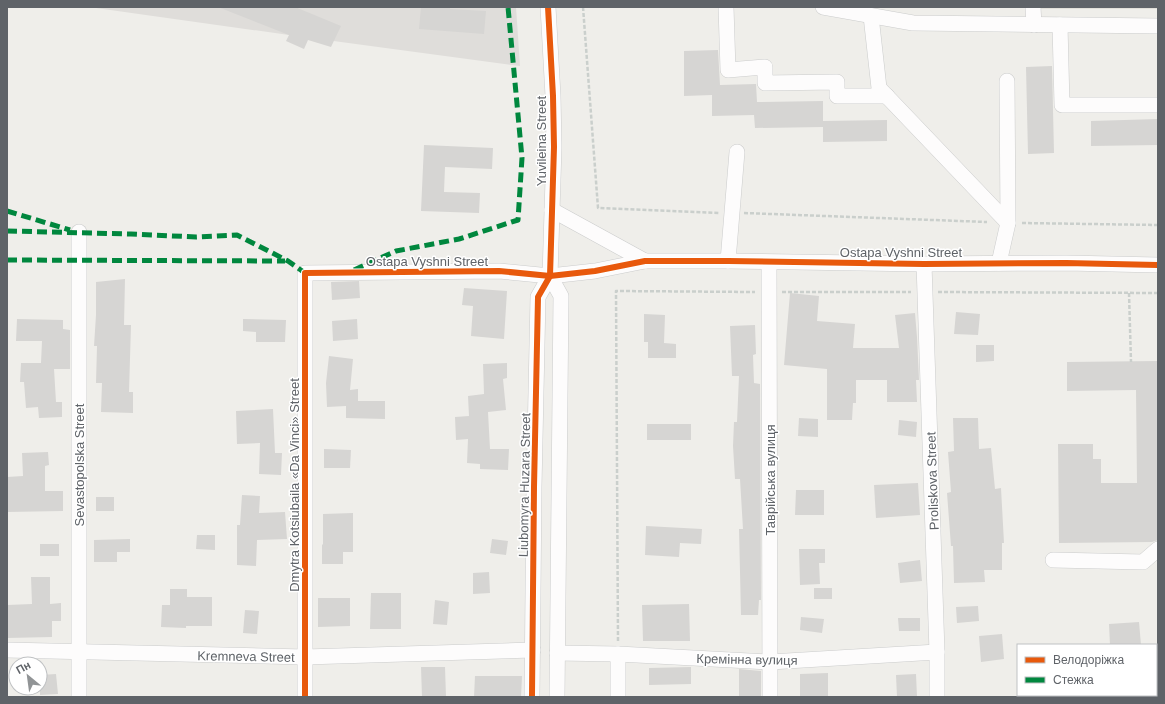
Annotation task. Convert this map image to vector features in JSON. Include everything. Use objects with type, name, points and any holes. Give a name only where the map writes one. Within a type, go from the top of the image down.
[{"type":"street","name":"Yuvileina Street","points":[[548,7],[554,147],[550,276]]},
{"type":"street","points":[[726,7],[728,70],[765,67],[765,83],[837,82],[837,96],[887,96]]},
{"type":"street","points":[[823,7],[913,23],[1158,26]]},
{"type":"street","points":[[1033,7],[1034,25]]},
{"type":"street","points":[[871,16],[879,88],[1008,222]]},
{"type":"street","points":[[1060,25],[1062,105],[1158,105]]},
{"type":"street","points":[[999,263],[1008,222],[1007,81]]},
{"type":"street","points":[[728,261],[737,152]]},
{"type":"street","points":[[552,210],[645,261]]},
{"type":"street","name":"Sevastopolska Street","points":[[79,232],[79,697]]},
{"type":"street","name":"Ostapa Vyshni Street","points":[[305,273],[499,271],[550,276],[595,271],[645,261],[1158,265]]},
{"type":"street","name":"Таврійська вулиця","points":[[769,262],[770,697]]},
{"type":"street","name":"Proliskova Street","points":[[924,264],[937,652],[937,697]]},
{"type":"street","name":"Dmytra Kotsiubaila «Da Vinci» Street","points":[[305,273],[305,697]]},
{"type":"street","points":[[550,276],[561,296],[557,697]]},
{"type":"street","name":"Liubomyra Huzara Street","points":[[532,697],[538,296],[550,276]]},
{"type":"street","points":[[1053,560],[1143,562],[1158,549]]},
{"type":"street","name":"Kremneva Street","points":[[7,650],[305,657],[533,650]]},
{"type":"street","name":"Кремінна вулиця","points":[[557,652],[770,662],[937,652]]},
{"type":"street","points":[[618,654],[618,697]]},
{"type":"path","points":[[583,7],[598,208],[1008,222],[1158,225]]},
{"type":"path","points":[[1129,293],[1130,362]]},
{"type":"shaded area","points":[[89,7],[516,7],[520,66],[289,35]]},
{"type":"shaded area","points":[[1041,7],[1158,7],[1158,9],[1041,9]]},
{"type":"building","points":[[218,7],[295,7],[341,26],[331,47],[308,40],[304,49],[286,41],[289,35]]},
{"type":"building","points":[[421,7],[450,7],[450,9],[486,11],[484,34],[419,29]]},
{"type":"building","points":[[718,50],[720,85],[756,84],[757,102],[823,101],[823,121],[887,120],[887,141],[823,142],[823,127],[755,128],[754,115],[712,116],[712,95],[684,96],[684,51]]},
{"type":"building","points":[[1052,66],[1054,153],[1028,154],[1026,67]]},
{"type":"building","points":[[1158,119],[1158,145],[1091,146],[1091,121]]},
{"type":"building","points":[[424,145],[493,148],[492,169],[445,167],[444,192],[480,193],[479,213],[421,211]]},
{"type":"building","points":[[125,279],[124,325],[131,325],[129,392],[133,392],[133,413],[101,412],[102,383],[96,383],[97,346],[94,346],[96,282]]},
{"type":"building","points":[[359,281],[360,298],[332,300],[331,282]]},
{"type":"building","points":[[464,288],[507,291],[504,339],[471,336],[473,306],[462,305]]},
{"type":"building","points":[[790,293],[819,296],[817,321],[855,324],[853,348],[899,348],[895,315],[915,313],[919,380],[916,380],[917,402],[887,402],[887,380],[856,380],[856,403],[853,403],[852,420],[827,420],[827,369],[784,365]]},
{"type":"building","points":[[956,312],[980,314],[978,335],[954,334]]},
{"type":"building","points":[[644,314],[665,315],[664,343],[676,344],[676,358],[648,358],[648,342],[644,342]]},
{"type":"building","points":[[17,319],[63,320],[63,329],[70,330],[70,369],[54,369],[56,402],[62,402],[62,417],[39,418],[38,407],[26,408],[24,382],[20,382],[21,363],[41,363],[42,341],[16,341]]},
{"type":"building","points":[[243,319],[286,320],[285,342],[256,342],[256,332],[243,331]]},
{"type":"building","points":[[357,319],[358,339],[333,341],[332,321]]},
{"type":"building","points":[[755,325],[756,354],[753,355],[754,383],[760,384],[761,600],[759,600],[758,615],[741,615],[739,529],[743,529],[740,479],[735,479],[733,446],[734,422],[737,422],[739,376],[732,376],[730,326]]},
{"type":"building","points":[[976,345],[994,345],[994,361],[976,362]]},
{"type":"building","points":[[329,356],[353,359],[350,390],[358,389],[358,401],[385,401],[385,419],[346,418],[346,406],[327,407],[326,383]]},
{"type":"building","points":[[1158,361],[1158,540],[1152,542],[1059,543],[1058,444],[1093,444],[1093,459],[1101,459],[1101,483],[1137,483],[1136,390],[1067,391],[1067,362]]},
{"type":"building","points":[[507,363],[507,378],[503,379],[506,410],[488,412],[490,449],[509,449],[508,470],[480,469],[480,464],[467,463],[468,439],[456,440],[455,417],[469,416],[468,396],[484,394],[483,364]]},
{"type":"building","points":[[273,409],[275,453],[282,453],[281,475],[259,474],[260,443],[237,444],[236,411]]},
{"type":"building","points":[[799,418],[818,419],[818,437],[798,436]]},
{"type":"building","points":[[953,418],[978,418],[979,449],[991,448],[995,489],[1001,488],[1004,543],[1002,543],[1002,570],[984,570],[985,582],[954,583],[953,546],[951,546],[947,493],[951,492],[948,452],[954,451]]},
{"type":"building","points":[[899,420],[917,422],[916,437],[898,435]]},
{"type":"building","points":[[647,424],[691,424],[691,440],[647,440]]},
{"type":"building","points":[[324,449],[351,450],[350,468],[324,468]]},
{"type":"building","points":[[48,452],[49,465],[45,466],[45,491],[63,491],[63,511],[7,512],[7,477],[23,476],[22,453]]},
{"type":"building","points":[[918,483],[920,515],[876,518],[874,485]]},
{"type":"building","points":[[796,490],[824,490],[824,515],[795,515]]},
{"type":"building","points":[[242,495],[260,496],[259,513],[285,512],[287,539],[257,540],[256,566],[237,565],[237,525],[240,525]]},
{"type":"building","points":[[96,497],[114,497],[114,511],[96,511]]},
{"type":"building","points":[[353,513],[353,552],[343,552],[343,564],[322,564],[323,514]]},
{"type":"building","points":[[646,526],[702,529],[701,544],[680,543],[679,557],[645,555]]},
{"type":"building","points":[[197,535],[215,535],[215,550],[196,549]]},
{"type":"building","points":[[130,539],[130,552],[117,552],[117,562],[94,562],[94,540]]},
{"type":"building","points":[[492,539],[508,541],[506,555],[490,553]]},
{"type":"building","points":[[40,544],[59,544],[59,556],[40,556]]},
{"type":"building","points":[[799,549],[825,549],[825,563],[819,563],[820,584],[800,585]]},
{"type":"building","points":[[920,560],[922,581],[900,583],[898,563]]},
{"type":"building","points":[[489,572],[490,593],[473,594],[473,573]]},
{"type":"building","points":[[31,577],[50,577],[50,604],[61,603],[61,621],[52,621],[52,637],[7,638],[7,605],[32,604]]},
{"type":"building","points":[[814,588],[832,588],[832,599],[814,599]]},
{"type":"building","points":[[170,589],[187,589],[187,597],[212,597],[212,626],[186,626],[186,628],[161,627],[162,605],[170,605]]},
{"type":"building","points":[[371,593],[401,593],[401,629],[370,629]]},
{"type":"building","points":[[318,598],[350,598],[350,626],[318,627]]},
{"type":"building","points":[[435,600],[449,602],[447,625],[433,624]]},
{"type":"building","points":[[689,604],[690,641],[643,641],[642,605]]},
{"type":"building","points":[[978,606],[979,621],[957,623],[956,607]]},
{"type":"building","points":[[245,610],[259,611],[257,634],[243,633]]},
{"type":"building","points":[[801,617],[824,619],[822,633],[800,630]]},
{"type":"building","points":[[898,618],[920,618],[920,631],[899,631]]},
{"type":"building","points":[[1139,622],[1141,644],[1110,644],[1109,624]]},
{"type":"building","points":[[1002,634],[1004,659],[981,662],[979,636]]},
{"type":"building","points":[[421,667],[445,667],[446,697],[422,697]]},
{"type":"building","points":[[691,667],[691,684],[649,685],[649,668]]},
{"type":"building","points":[[739,669],[761,671],[761,697],[739,697]]},
{"type":"building","points":[[828,673],[828,697],[800,697],[800,674]]},
{"type":"building","points":[[48,674],[56,674],[58,694],[48,695]]},
{"type":"building","points":[[916,674],[917,697],[897,697],[896,675]]},
{"type":"building","points":[[475,676],[522,676],[521,697],[474,697]]},
{"type":"marked path","points":[[354,270],[396,251],[459,239],[518,220],[522,158],[508,7]]},
{"type":"marked path","points":[[7,211],[70,230]]},
{"type":"marked path","points":[[7,231],[196,237],[237,235],[288,261],[305,273]]},
{"type":"marked path","points":[[7,260],[285,261]]},
{"type":"cycle path","points":[[532,697],[538,297],[550,276],[554,147],[548,7]]},
{"type":"cycle path","points":[[305,697],[305,273],[499,271],[550,276],[595,271],[645,261],[924,264],[1066,263],[1158,265]]}]
